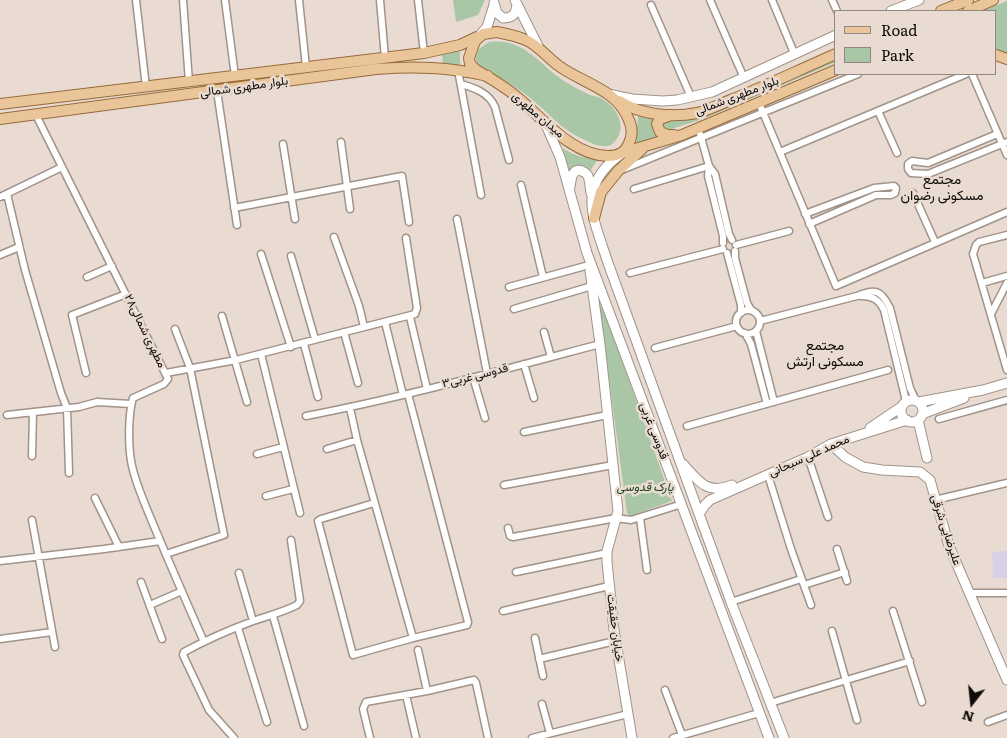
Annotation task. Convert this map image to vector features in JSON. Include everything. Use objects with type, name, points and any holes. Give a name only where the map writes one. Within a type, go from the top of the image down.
[{"type":"main road","points":[[895,6],[919,0]]},
{"type":"main road","points":[[943,10],[968,0]]},
{"type":"main road","points":[[970,10],[993,0]]},
{"type":"main road","points":[[494,1],[497,13],[503,18],[513,16],[516,12],[516,2]]},
{"type":"main road","points":[[479,36],[489,21],[494,1]]},
{"type":"main road","points":[[516,2],[539,48]]},
{"type":"main road","points":[[479,36],[497,32],[527,40],[560,66],[608,94],[626,114],[632,126],[630,142],[621,154],[604,169],[591,193]]},
{"type":"main road","name":"بلوار مطهرى شمالى","points":[[0,104],[385,58],[460,45],[479,36]]},
{"type":"main road","name":"میدان مطهری","points":[[479,36],[471,49],[469,58],[470,64],[476,70],[488,76],[517,97],[558,134],[583,149],[604,156],[621,154]]},
{"type":"main road","points":[[608,94],[646,100],[677,100],[712,92],[834,36]]},
{"type":"main road","points":[[427,52],[436,54],[439,58],[439,63],[436,67]]},
{"type":"main road","name":"بلوار مطهری شمالی","points":[[608,94],[637,110],[672,115],[698,113],[834,55]]},
{"type":"main road","name":"بلوار مطهرى شمالى","points":[[0,119],[376,69],[436,67],[488,76]]},
{"type":"main road","name":"بلوار مطهری شمالی","points":[[621,154],[682,135],[699,133],[761,107],[834,71]]},
{"type":"main road","points":[[672,115],[660,119],[658,129],[662,134],[682,135]]},
{"type":"main road","name":"قدوسی غربی","points":[[545,122],[557,149],[587,253],[769,738]]},
{"type":"main road","points":[[594,218],[601,192],[618,171],[645,146]]},
{"type":"main road","name":"قدوسی غربی","points":[[569,192],[572,174],[579,170],[584,172],[588,176],[594,218],[608,263],[731,602],[784,738]]},
{"type":"main road","name":"خیابان حقیقت","points":[[587,253],[600,344],[618,511],[607,553],[615,641],[632,738]]},
{"type":"main road","points":[[983,390],[910,421],[902,415],[904,404],[983,390],[1007,383]]},
{"type":"main road","points":[[917,401],[922,407],[920,417],[927,458]]},
{"type":"main road","name":"محمد علی سبحانی","points":[[862,434],[904,404]]},
{"type":"main road","name":"محمد علی سبحانی","points":[[700,514],[710,500],[808,457],[831,444],[907,420]]},
{"type":"main road","name":"علیرضایی شرقی","points":[[831,444],[845,457],[863,466],[882,470],[920,472],[930,480],[949,546],[1007,680]]},
{"type":"main road","name":"محمد علی سبحانی","points":[[680,461],[700,483],[713,489],[726,488],[751,478],[756,480]]},
{"type":"main road","points":[[726,624],[738,620]]},
{"type":"street","points":[[136,0],[146,87]]},
{"type":"street","points":[[183,0],[189,82]]},
{"type":"street","points":[[225,0],[235,76]]},
{"type":"street","points":[[299,0],[306,67]]},
{"type":"street","points":[[380,0],[385,58]]},
{"type":"street","points":[[418,0],[427,52]]},
{"type":"street","points":[[710,0],[744,78]]},
{"type":"street","points":[[772,0],[794,53]]},
{"type":"street","points":[[651,5],[691,97]]},
{"type":"street","points":[[458,70],[481,195]]},
{"type":"street","points":[[855,75],[761,107],[836,286],[1007,212]]},
{"type":"street","points":[[780,152],[964,75]]},
{"type":"street","points":[[972,75],[997,134],[1004,144],[1007,156]]},
{"type":"street","points":[[461,84],[477,89],[494,104],[509,160]]},
{"type":"street","points":[[217,91],[237,225]]},
{"type":"street","points":[[878,111],[897,153]]},
{"type":"street","name":"مطهرى شمالى۲۸","points":[[36,115],[166,373],[236,360],[410,317]]},
{"type":"street","points":[[618,171],[699,133],[709,166],[708,176],[734,246],[735,258],[747,303],[751,310],[757,314],[760,321],[756,331],[771,403]]},
{"type":"street","points":[[997,134],[928,163],[912,161],[908,164],[908,169],[911,173],[928,174],[1004,144]]},
{"type":"street","points":[[341,142],[350,209]]},
{"type":"street","points":[[283,144],[295,219]]},
{"type":"street","points":[[634,189],[709,166]]},
{"type":"street","points":[[62,167],[3,196],[61,392],[68,408],[70,472]]},
{"type":"street","points":[[234,208],[402,176],[409,222]]},
{"type":"street","points":[[521,184],[543,277]]},
{"type":"street","points":[[805,214],[874,188],[894,186],[896,188],[895,193],[891,195],[876,196],[810,224]]},
{"type":"street","points":[[913,192],[935,242]]},
{"type":"street","points":[[718,200],[724,248],[741,304],[741,313],[737,319],[737,326]]},
{"type":"street","points":[[457,220],[487,373]]},
{"type":"street","points":[[734,246],[788,231]]},
{"type":"street","points":[[1007,235],[980,242],[976,245],[974,254],[1007,370]]},
{"type":"street","points":[[334,237],[359,306],[364,327]]},
{"type":"street","points":[[406,238],[417,308],[415,314],[410,317],[427,389]]},
{"type":"street","points":[[630,273],[724,248],[728,240],[734,246]]},
{"type":"street","points":[[724,248],[731,254],[734,246]]},
{"type":"street","points":[[0,255],[19,247]]},
{"type":"street","points":[[261,254],[291,347]]},
{"type":"street","points":[[291,256],[315,340]]},
{"type":"street","points":[[509,287],[589,264]]},
{"type":"street","points":[[87,278],[112,266]]},
{"type":"street","points":[[982,282],[1007,276]]},
{"type":"street","points":[[991,314],[1007,283]]},
{"type":"street","points":[[514,310],[592,286]]},
{"type":"street","points":[[760,321],[858,296],[869,290],[878,292],[885,298],[904,389],[904,404]]},
{"type":"street","points":[[86,374],[72,315],[126,294]]},
{"type":"street","points":[[741,313],[751,310]]},
{"type":"street","points":[[222,316],[247,402]]},
{"type":"street","points":[[374,503],[318,521],[353,655],[468,624],[385,322]]},
{"type":"street","points":[[890,322],[910,388],[917,401]]},
{"type":"street","points":[[737,326],[746,333],[751,344],[771,403]]},
{"type":"street","points":[[655,348],[737,326]]},
{"type":"street","points":[[166,554],[224,535],[190,368],[175,329]]},
{"type":"street","points":[[746,333],[756,331]]},
{"type":"street","points":[[344,332],[358,383]]},
{"type":"street","points":[[544,332],[551,357]]},
{"type":"street","points":[[304,344],[318,397]]},
{"type":"street","name":"قدوسی غربی۳","points":[[306,416],[350,408],[600,344]]},
{"type":"street","points":[[261,354],[300,513]]},
{"type":"street","points":[[524,364],[534,398]]},
{"type":"street","points":[[687,426],[888,370]]},
{"type":"street","points":[[166,373],[168,379],[164,384],[133,398],[131,404],[131,464],[135,479],[160,541],[204,642]]},
{"type":"street","points":[[473,377],[485,418]]},
{"type":"street","points":[[940,419],[1007,400]]},
{"type":"street","points":[[7,415],[68,408],[97,402],[131,404]]},
{"type":"street","points":[[350,408],[357,440],[412,638]]},
{"type":"street","points":[[32,456],[33,412]]},
{"type":"street","points":[[524,432],[608,415]]},
{"type":"street","points":[[327,449],[357,440]]},
{"type":"street","points":[[257,454],[283,447]]},
{"type":"street","points":[[808,457],[828,517]]},
{"type":"street","points":[[504,485],[613,465]]},
{"type":"street","points":[[768,475],[791,549],[812,605]]},
{"type":"street","points":[[936,500],[1007,483]]},
{"type":"street","points":[[266,496],[293,489]]},
{"type":"street","points":[[95,498],[119,547]]},
{"type":"street","points":[[508,528],[510,536],[513,537],[616,518],[631,520],[682,504]]},
{"type":"street","points":[[640,518],[647,570]]},
{"type":"street","points":[[32,520],[54,647]]},
{"type":"street","points":[[234,738],[209,710],[183,655],[184,652],[204,642],[253,621],[273,616],[299,603],[291,540]]},
{"type":"street","points":[[0,561],[160,541]]},
{"type":"street","points":[[837,549],[847,581]]},
{"type":"street","points":[[516,572],[607,553]]},
{"type":"street","points":[[804,585],[845,572]]},
{"type":"street","points":[[238,573],[253,621]]},
{"type":"street","points":[[731,602],[801,579],[804,585]]},
{"type":"street","points":[[141,582],[162,638]]},
{"type":"street","points":[[504,611],[610,586]]},
{"type":"street","points":[[150,605],[182,591]]},
{"type":"street","points":[[969,593],[1007,593]]},
{"type":"street","points":[[894,610],[922,702]]},
{"type":"street","points":[[273,616],[304,726]]},
{"type":"street","points":[[238,628],[267,722]]},
{"type":"street","points":[[832,631],[858,720]]},
{"type":"street","points":[[0,639],[52,632]]},
{"type":"street","points":[[535,638],[543,676]]},
{"type":"street","points":[[539,659],[615,641]]},
{"type":"street","points":[[418,650],[427,691]]},
{"type":"street","points":[[770,703],[910,661]]},
{"type":"street","points":[[370,738],[363,709],[366,702],[474,680],[488,738]]},
{"type":"street","points":[[665,690],[682,735]]},
{"type":"street","points":[[406,695],[416,738]]},
{"type":"street","points":[[542,704],[550,733]]},
{"type":"street","points":[[673,738],[682,735],[698,734],[759,712]]},
{"type":"street","points":[[532,738],[628,714]]},
{"type":"street","points":[[988,722],[1007,716]]},
{"type":"shaded area","points":[[1007,551],[1007,578],[993,578],[992,552]]},
{"type":"green space","points":[[453,0],[485,0],[478,15],[456,22]]},
{"type":"green space","points":[[1007,1],[1007,53],[997,50],[997,10],[984,10]]},
{"type":"green space","points":[[489,42],[512,44],[522,48],[564,81],[607,102],[619,117],[621,129],[616,140],[609,146],[601,146],[576,135],[560,125],[520,90],[482,68],[476,61],[476,57],[479,49]]},
{"type":"green space","points":[[460,50],[460,66],[442,64],[443,58],[440,54]]},
{"type":"green space","points":[[834,59],[834,63],[703,119],[668,130],[661,127],[662,122]]},
{"type":"green space","points":[[638,116],[653,117],[653,129],[660,137],[636,144]]},
{"type":"green space","points":[[563,148],[575,155],[598,159],[590,171],[586,167],[578,165],[569,170]]},
{"type":"green space","name":"پارک قدوسی","points":[[599,304],[604,311],[672,501],[630,516],[627,513]]},
{"type":"district","name":"مجتمع مسکونی رضوان","points":[[942,188]]},
{"type":"district","name":"مجتمع مسکونی ارتش","points":[[825,354]]}]
